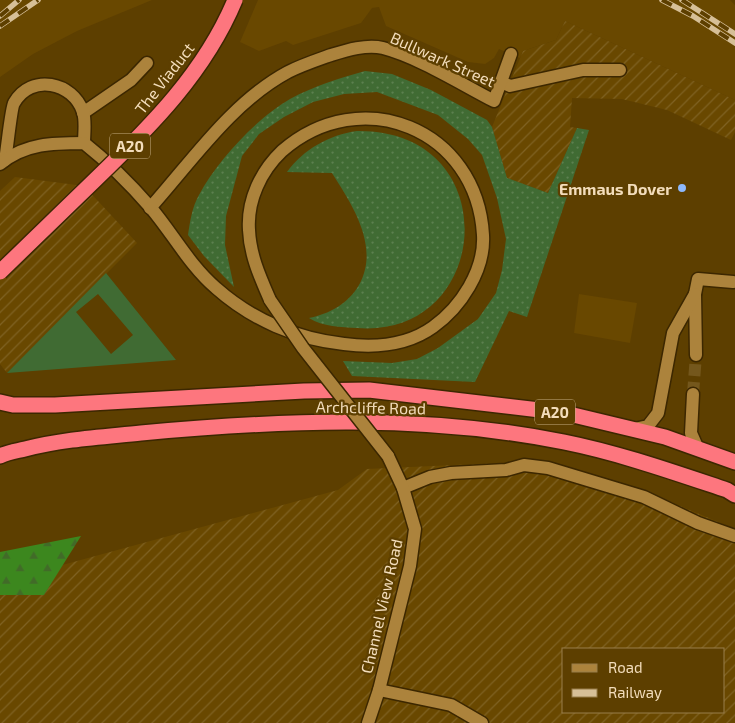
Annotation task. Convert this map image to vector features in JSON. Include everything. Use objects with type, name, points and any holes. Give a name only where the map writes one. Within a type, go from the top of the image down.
[{"type":"highway","name":"The Viaduct","points":[[0,272],[142,135],[173,101],[224,25],[235,0]]},
{"type":"highway","name":"Archcliffe Road","points":[[0,402],[13,405],[55,405],[304,391],[369,390],[565,413],[665,436],[735,462]]},
{"type":"highway","name":"Archcliffe Road","points":[[0,456],[54,442],[208,427],[330,422],[396,423],[466,428],[564,442],[647,463],[727,490],[735,495]]},
{"type":"street","name":"Bullwark Street","points":[[150,208],[228,120],[255,95],[288,72],[314,61],[362,48],[383,48],[411,59],[494,101],[510,54]]},
{"type":"street","points":[[83,113],[131,80],[147,63]]},
{"type":"street","points":[[501,82],[510,86],[583,70],[620,70]]},
{"type":"street","points":[[51,83],[72,95],[83,113],[84,143],[39,145],[24,149],[2,162],[13,104],[22,92],[36,85],[51,83]]},
{"type":"street","name":"Channel View Road","points":[[84,143],[101,156],[150,208],[216,288],[265,323],[300,336],[332,343],[359,346],[385,345],[410,339],[431,328],[448,315],[462,298],[473,279],[481,257],[483,236],[479,212],[467,176],[456,160],[443,147],[426,135],[407,126],[363,118],[340,121],[316,128],[293,142],[272,160],[256,189],[250,207],[249,229],[252,254],[270,300],[303,348],[388,456],[403,488],[416,529],[410,566],[368,723]]},
{"type":"street","points":[[696,355],[695,294],[698,279],[733,282]]},
{"type":"street","points":[[634,429],[648,426],[658,413],[673,333],[695,294]]},
{"type":"street","points":[[692,394],[691,433],[698,449]]},
{"type":"street","points":[[403,488],[430,477],[451,473],[506,470],[524,465],[548,468],[644,497],[698,522],[735,536]]},
{"type":"street","points":[[378,690],[451,705],[482,723]]},
{"type":"shaded area","points":[[0,0],[152,0],[77,31],[33,54],[0,77]]},
{"type":"shaded area","points":[[258,0],[730,0],[735,5],[735,100],[565,21],[556,40],[523,51],[520,58],[499,49],[494,58],[485,64],[468,62],[386,26],[379,7],[372,8],[361,23],[293,45],[286,41],[259,51],[240,42]]},
{"type":"shaded area","points":[[565,21],[735,100],[735,132],[731,140],[667,110],[622,99],[572,98],[570,127],[577,128],[548,193],[507,178],[492,127],[523,51],[556,40]]},
{"type":"shaded area","points":[[15,177],[84,186],[137,243],[7,373],[0,364],[0,191]]},
{"type":"shaded area","points":[[579,294],[637,303],[630,343],[574,333]]},
{"type":"shaded area","points":[[541,461],[666,500],[735,529],[735,723],[0,723],[0,582],[338,490],[367,469]]},
{"type":"green space","points":[[365,71],[392,74],[431,90],[487,120],[492,127],[507,178],[548,193],[577,128],[589,130],[527,317],[509,311],[475,382],[352,376],[343,361],[392,363],[417,359],[438,348],[478,319],[496,293],[502,270],[506,239],[497,198],[482,155],[468,139],[438,115],[377,92],[344,94],[313,102],[284,117],[259,134],[242,156],[226,216],[225,245],[234,287],[204,256],[188,235],[199,195],[216,168],[251,129],[277,107],[299,94]]},
{"type":"green space","points":[[357,131],[406,139],[440,162],[459,195],[465,233],[457,270],[436,302],[402,323],[357,328],[338,327],[326,325],[309,318],[324,314],[337,307],[355,292],[365,271],[367,256],[365,242],[355,213],[332,173],[287,172],[301,156],[318,144],[337,136]]},
{"type":"green space","points":[[106,273],[176,360],[7,373]],"holes":[[[98,294],[133,335],[111,354],[76,312]]]},
{"type":"green space","points":[[81,536],[44,595],[0,595],[0,552]]},
{"type":"tunnel","points":[[693,394],[696,355]]},
{"type":"railway","points":[[0,16],[19,0]]},
{"type":"railway","points":[[0,26],[38,0]]},
{"type":"railway","points":[[662,0],[693,16],[735,43]]},
{"type":"railway","points":[[682,0],[735,34]]},
{"type":"place","name":"Emmaus Dover","points":[[682,188]]}]
